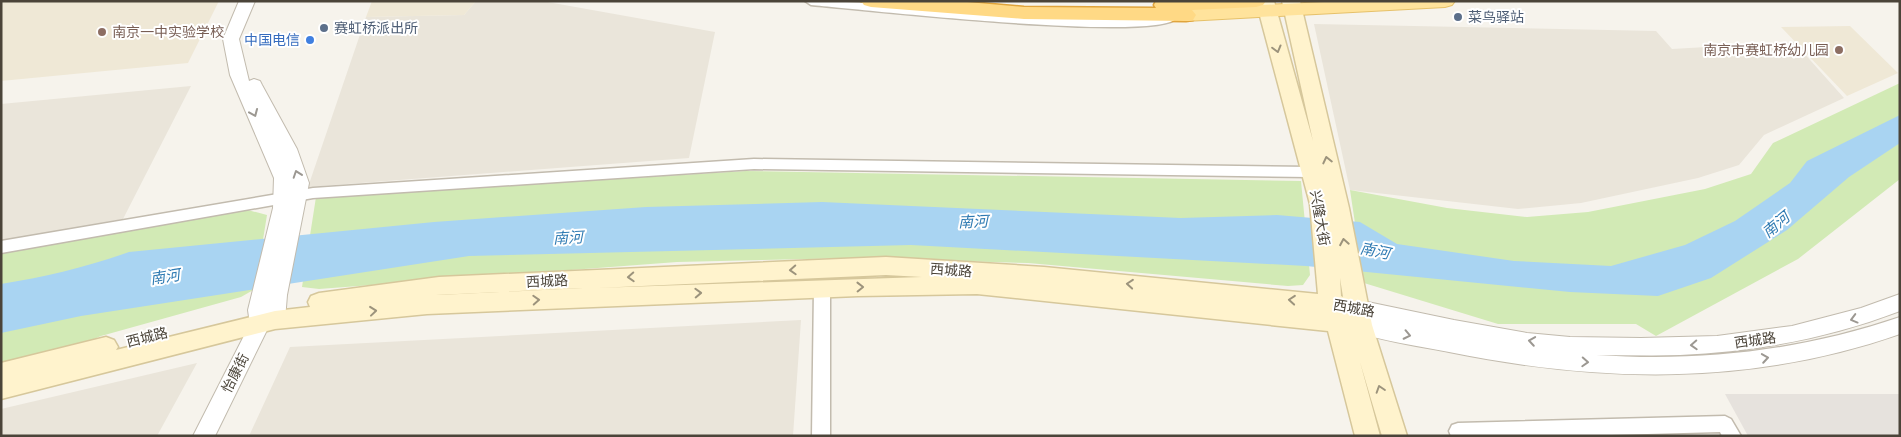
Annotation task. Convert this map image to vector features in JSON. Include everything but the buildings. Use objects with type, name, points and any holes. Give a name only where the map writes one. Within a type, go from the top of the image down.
[{"type":"highway","points":[[871,1],[1186,15]]},
{"type":"highway","points":[[1017,7],[1263,5]]},
{"type":"main road","points":[[914,1],[1012,9],[1157,11],[1186,15],[1263,5],[1292,6],[1445,1]]},
{"type":"main road","name":"兴隆大街","points":[[1263,5],[1310,172],[1329,206]]},
{"type":"main road","name":"兴隆大街","points":[[1292,6],[1329,206],[1368,436]]},
{"type":"main road","name":"西城路","points":[[1,373],[268,309],[439,286],[886,266],[1044,276],[1346,315]]},
{"type":"main road","name":"西城路","points":[[1,389],[268,309],[427,305],[822,288],[978,285],[1346,315]]},
{"type":"main road","name":"兴隆大街","points":[[1346,315],[1395,436]]},
{"type":"street","points":[[247,1],[231,39],[234,59],[238,75],[290,197]]},
{"type":"street","points":[[257,1],[244,31],[243,49],[246,70],[288,149],[300,183],[290,197]]},
{"type":"street","points":[[811,1],[1032,21],[1140,23],[1186,15]]},
{"type":"street","points":[[1,247],[313,192],[754,164],[1310,172]]},
{"type":"street","name":"怡康街","points":[[204,436],[268,309],[290,197]]},
{"type":"street","points":[[821,436],[822,288]]},
{"type":"street","name":"西城路","points":[[1472,340],[1648,348],[1736,343],[1808,332],[1868,316],[1900,302]]},
{"type":"street","name":"西城路","points":[[1346,315],[1472,340],[1560,361],[1672,365],[1749,360],[1824,349],[1900,325]]},
{"type":"street","points":[[1460,436],[1458,431],[1725,424],[1732,436]]},
{"type":"shaded area","name":"南京一中实验学校","points":[[1,1],[219,1],[188,63],[1,81]]},
{"type":"shaded area","points":[[372,1],[476,1],[464,15],[366,17]]},
{"type":"shaded area","points":[[476,1],[542,1],[715,32],[689,158],[308,187],[366,17],[464,15]]},
{"type":"shaded area","points":[[1314,24],[1656,31],[1672,49],[1794,42],[1844,98],[1764,135],[1739,165],[1698,178],[1581,203],[1518,209],[1350,190]]},
{"type":"shaded area","name":"南京市赛虹桥幼儿园","points":[[1850,26],[1898,73],[1847,96],[1781,27]]},
{"type":"shaded area","points":[[191,86],[123,219],[1,241],[1,104]]},
{"type":"shaded area","points":[[801,320],[793,436],[249,436],[290,347]]},
{"type":"shaded area","points":[[197,363],[157,436],[1,436],[1,409]]},
{"type":"shaded area","points":[[1725,394],[1900,394],[1900,436],[1748,436]]},
{"type":"green space","points":[[1900,83],[1900,179],[1798,259],[1656,336],[1636,324],[1498,324],[1364,283],[1350,190],[1447,208],[1527,217],[1588,212],[1705,189],[1751,174],[1773,143]]},
{"type":"green space","points":[[746,171],[1301,181],[1310,275],[1303,285],[1288,286],[1028,263],[854,258],[677,262],[319,289],[302,287],[316,197]]},
{"type":"green space","points":[[244,209],[267,215],[255,289],[241,297],[101,336],[1,378],[1,253]]},
{"type":"water","name":"南河","points":[[1900,115],[1900,143],[1849,177],[1787,230],[1711,278],[1658,296],[1570,292],[1306,266],[911,245],[469,256],[81,316],[1,333],[1,284],[66,271],[129,252],[434,222],[646,207],[822,202],[1181,218],[1277,215],[1360,222],[1397,244],[1514,261],[1611,266],[1685,245],[1735,221],[1790,183],[1807,161]]},
{"type":"place","name":"菜鸟驿站","points":[[1458,17]]},
{"type":"place","name":"赛虹桥派出所","points":[[324,28]]},
{"type":"place","name":"南京一中实验学校","points":[[102,32]]},
{"type":"place","name":"中国电信","points":[[310,40]]},
{"type":"place","name":"南京市赛虹桥幼儿园","points":[[1839,50]]}]
